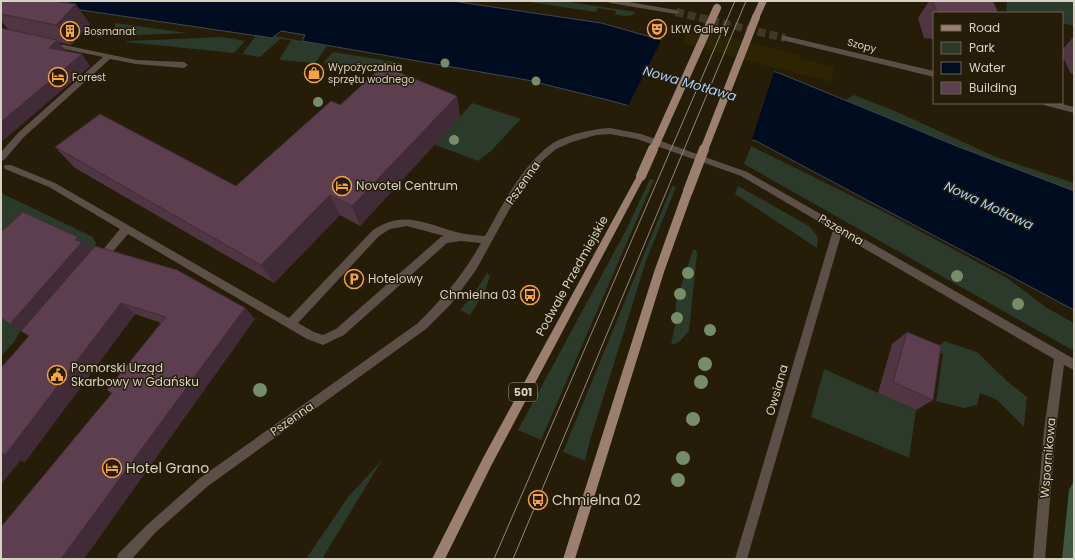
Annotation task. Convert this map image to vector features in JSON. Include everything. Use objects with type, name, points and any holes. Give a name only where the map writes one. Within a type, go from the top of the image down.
[{"type":"main road","points":[[569,559],[659,272],[688,191],[763,1]]},
{"type":"main road","name":"Podwale Przedmiejskie","points":[[438,559],[521,397],[607,244],[641,176],[718,4]]},
{"type":"street","points":[[614,1],[676,12]]},
{"type":"street","name":"Szopy","points":[[785,38],[933,74]]},
{"type":"street","points":[[39,41],[136,62],[184,65]]},
{"type":"street","points":[[1,158],[21,134],[109,56]]},
{"type":"street","points":[[1051,104],[1074,110]]},
{"type":"street","name":"Pszenna","points":[[123,559],[151,529],[204,482],[422,326],[447,301],[473,266],[526,175],[539,159],[553,147],[574,138],[596,132],[617,132],[638,136],[719,164],[756,181],[1074,365]]},
{"type":"street","points":[[8,167],[52,185],[311,336],[323,340],[340,332],[444,240],[462,237]]},
{"type":"street","points":[[291,323],[384,226],[394,222],[408,222],[462,237],[489,240]]},
{"type":"street","points":[[94,268],[126,229]]},
{"type":"street","name":"Owsiana","points":[[741,559],[838,229]]},
{"type":"street","name":"Wspornikowa","points":[[1039,559],[1050,430],[1060,357]]},
{"type":"green space","points":[[523,1],[563,1],[636,12],[629,16],[623,16],[615,14],[616,11],[598,8],[596,12]]},
{"type":"green space","points":[[1007,1],[1074,1],[1074,26],[1063,23],[1063,12],[1006,11]]},
{"type":"green space","points":[[115,23],[187,33],[115,36]]},
{"type":"green space","points":[[256,36],[272,38],[275,36],[327,46],[316,62],[313,63],[279,60],[291,41],[290,40],[280,39],[260,57],[242,54]]},
{"type":"green space","points":[[222,37],[245,41],[234,53],[126,42],[127,41]]},
{"type":"green space","points":[[333,52],[401,63],[400,65],[339,65],[323,63]]},
{"type":"green space","points":[[854,95],[897,112],[996,157],[1074,183],[1074,191],[955,145],[846,100]]},
{"type":"green space","points":[[472,103],[521,119],[491,151],[478,161],[435,145]]},
{"type":"green space","points":[[751,146],[886,213],[1007,278],[1047,308],[1074,323],[1074,351],[744,164]]},
{"type":"green space","points":[[650,179],[654,180],[541,440],[518,430],[626,230]]},
{"type":"green space","points":[[672,186],[676,187],[646,261],[590,440],[585,461],[563,452]]},
{"type":"green space","points":[[738,186],[809,226],[818,237],[817,248],[735,194]]},
{"type":"green space","points":[[1,193],[93,237],[96,244],[21,330],[14,342],[1,356]]},
{"type":"green space","points":[[693,250],[696,250],[697,253],[689,331],[679,342],[671,345],[675,325],[676,301]]},
{"type":"green space","points":[[487,273],[490,276],[485,291],[470,315],[460,310],[473,295]]},
{"type":"green space","points":[[944,341],[977,352],[1008,382],[1027,397],[1024,427],[997,400],[980,393],[977,405],[963,408],[936,401],[943,354],[935,351]]},
{"type":"green space","points":[[824,369],[916,410],[909,458],[811,417]]},
{"type":"green space","points":[[382,460],[322,559],[306,559],[348,497]]},
{"type":"green space","points":[[1074,481],[1074,559],[1062,559],[1069,490]]},
{"type":"sand","points":[[688,30],[709,36],[711,33],[801,55],[800,58],[835,67],[831,82],[682,44]]},
{"type":"water","name":"Nowa Motława","points":[[69,1],[452,1],[601,23],[779,73],[954,145],[1074,191],[1074,310],[756,141],[608,100],[527,80],[302,41],[305,35],[281,31],[272,38],[67,8]]},
{"type":"pier","points":[[663,37],[775,69],[751,142],[627,108]]},
{"type":"building","points":[[1,1],[52,1],[76,4],[56,25],[1,14]]},
{"type":"building","points":[[933,1],[993,1],[998,12],[937,12]]},
{"type":"building","points":[[1,28],[57,40],[49,48],[82,54],[1,122]]},
{"type":"building","name":"Novotel Centrum","points":[[383,66],[457,96],[352,206],[330,195],[261,265],[55,147],[100,114],[236,186],[331,101],[340,105]]},
{"type":"building","points":[[23,212],[78,237],[75,240],[82,242],[10,324],[1,318],[1,232]]},
{"type":"building","points":[[95,246],[177,270],[245,308],[61,559],[1,559],[1,527],[112,393],[107,390],[166,317],[121,303],[5,455],[1,452],[1,368],[29,336],[21,331]]},
{"type":"building","points":[[907,332],[941,346],[933,400],[893,382]]},
{"type":"tunnel","points":[[676,12],[785,38]]},
{"type":"tram line","points":[[494,559],[735,1]]},
{"type":"tram line","points":[[513,559],[746,1]]},
{"type":"place","name":"LKW Gallery","points":[[657,29]]},
{"type":"place","name":"Bosmanat","points":[[70,31]]},
{"type":"place","name":"Wypożyczalnia sprzętu wodnego","points":[[314,73]]},
{"type":"place","name":"Forrest","points":[[58,77]]},
{"type":"place","name":"Novotel Centrum","points":[[342,186]]},
{"type":"place","name":"Hotelowy","points":[[354,279]]},
{"type":"place","name":"Chmielna 03","points":[[530,295]]},
{"type":"place","name":"Pomorski Urząd Skarbowy w Gdańsku","points":[[57,375]]},
{"type":"place","name":"Hotel Grano","points":[[112,468]]},
{"type":"place","name":"Chmielna 02","points":[[538,500]]}]
